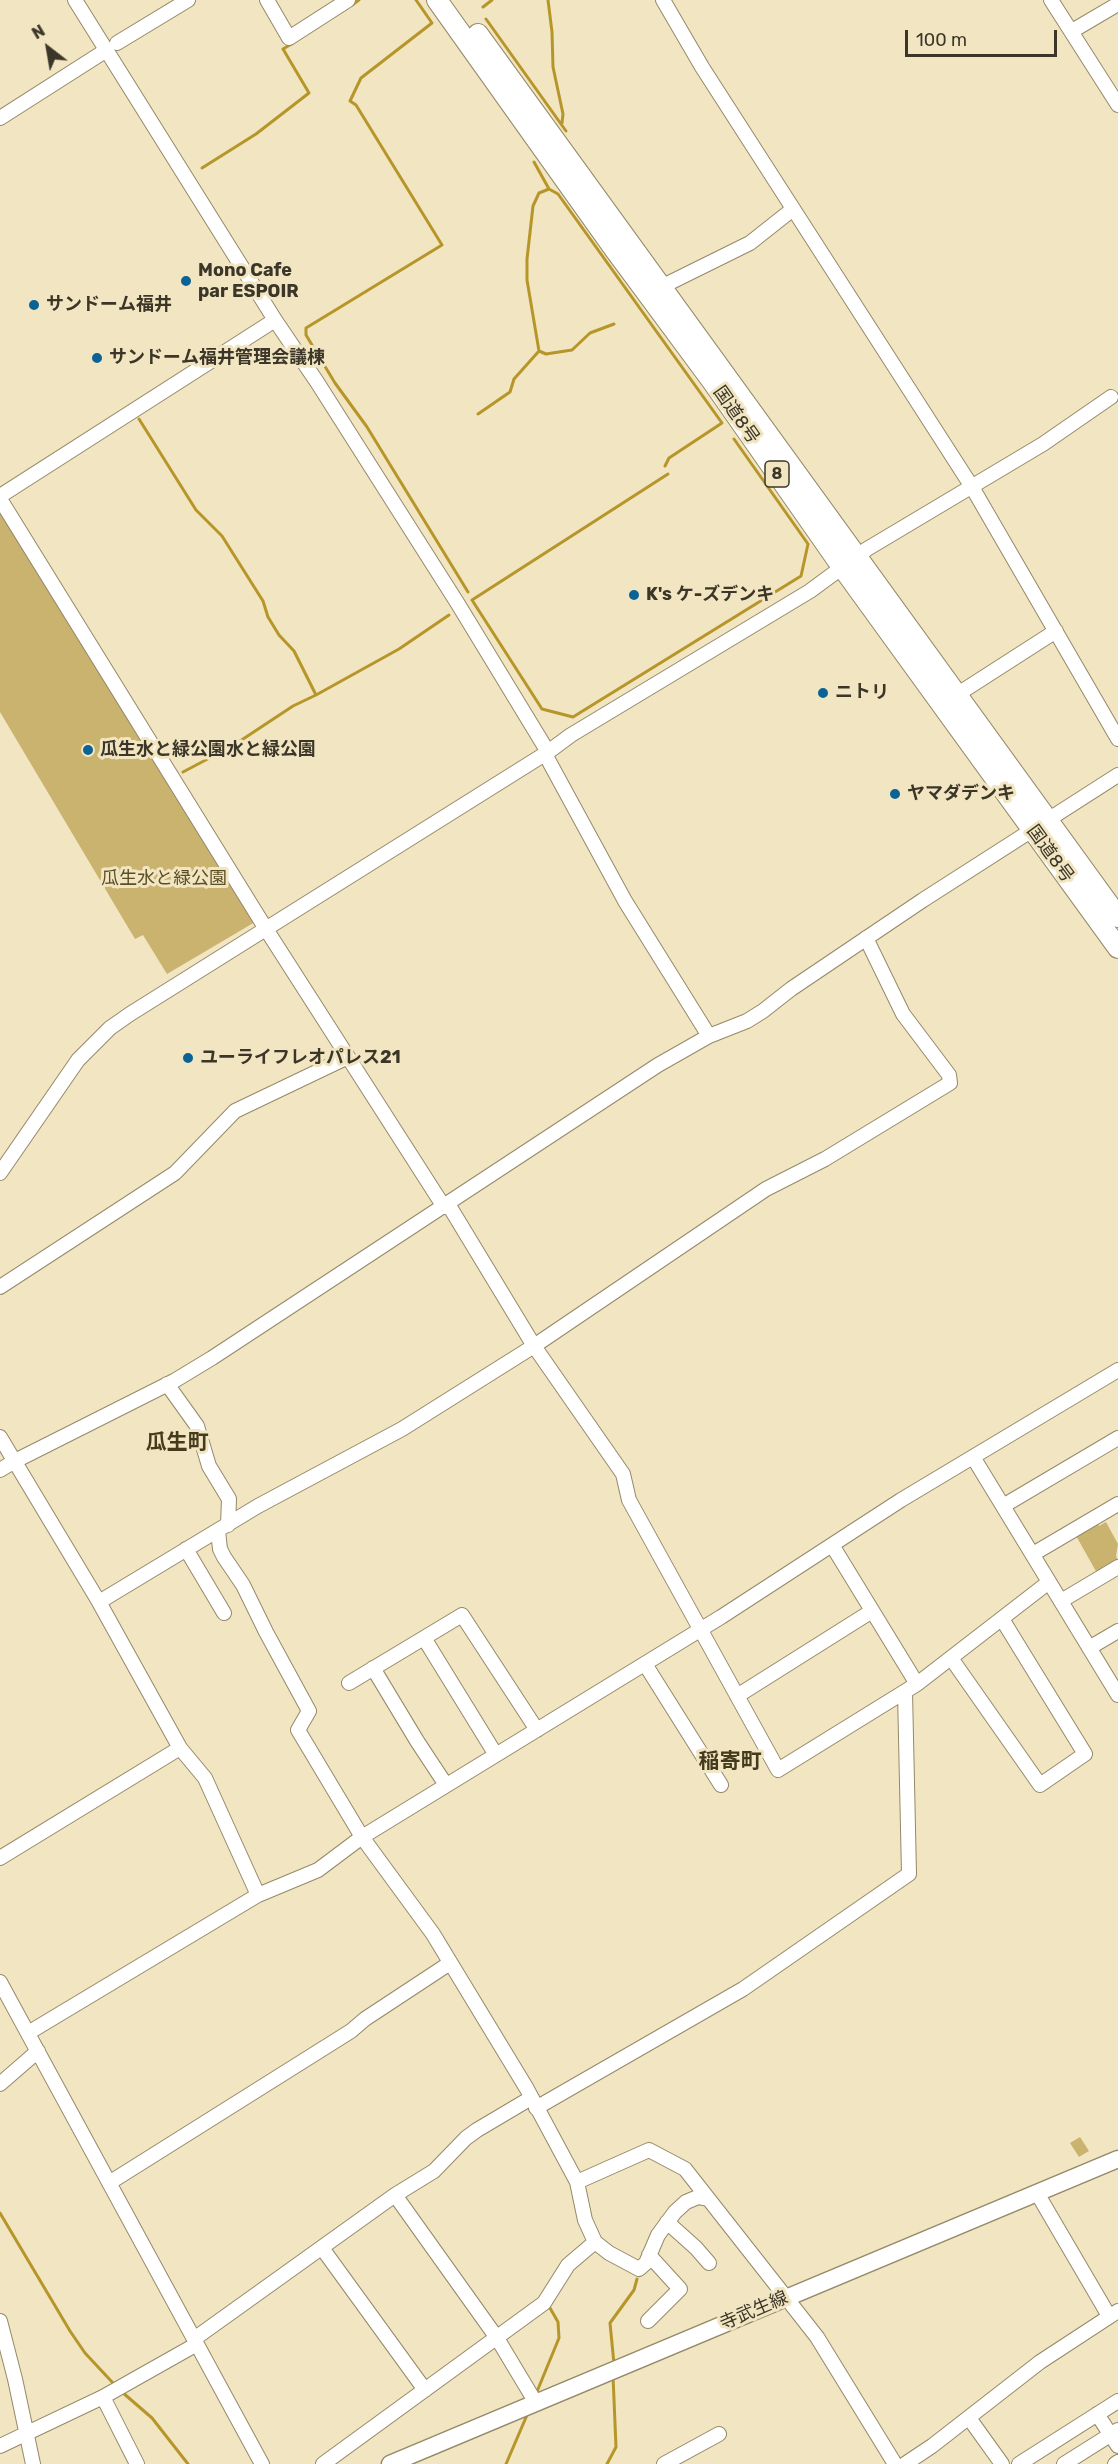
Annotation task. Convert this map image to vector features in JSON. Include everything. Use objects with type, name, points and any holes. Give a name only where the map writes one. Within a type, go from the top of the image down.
[{"type":"highway","name":"国道8号","points":[[437,0],[615,250],[850,562],[1040,823],[1118,917]]},
{"type":"highway","name":"国道8号","points":[[453,0],[661,287],[850,562],[958,694],[1118,948]]},
{"type":"main road","name":"寺武生線","points":[[390,2464],[1118,2159]]},
{"type":"street","points":[[75,0],[111,47],[275,320],[425,551],[547,753],[625,901],[709,1036]]},
{"type":"street","points":[[0,118],[188,0]]},
{"type":"street","points":[[267,0],[289,38],[348,0]]},
{"type":"street","points":[[663,0],[702,67],[972,487],[1118,739]]},
{"type":"street","points":[[1050,0],[1118,105]]},
{"type":"street","points":[[1072,32],[1118,4]]},
{"type":"street","points":[[661,287],[750,243],[793,209]]},
{"type":"street","points":[[275,320],[0,497],[348,1058],[446,1206],[534,1346],[623,1474],[629,1500],[777,1770],[911,1688],[1050,1582]]},
{"type":"street","points":[[0,1173],[66,1075],[92,1044],[130,1014],[547,753],[571,735],[810,591],[850,562],[1042,444],[1111,397]]},
{"type":"street","points":[[958,694],[1056,631]]},
{"type":"street","points":[[0,1470],[167,1384],[212,1358],[658,1065],[709,1036],[747,1021],[866,938],[1040,823],[1118,775]]},
{"type":"street","points":[[99,1602],[258,1506],[402,1429],[534,1346],[766,1189],[825,1159],[950,1083],[949,1075],[903,1014],[866,938]]},
{"type":"street","points":[[0,1287],[175,1173],[212,1131],[235,1111],[348,1058]]},
{"type":"street","points":[[28,2033],[258,1895],[318,1870],[362,1837],[645,1664],[973,1457],[1118,1371]]},
{"type":"street","points":[[167,1384],[197,1426],[209,1466],[229,1498],[220,1549],[243,1585],[309,1711],[298,1730],[362,1837],[433,1934],[534,2103],[577,2181],[585,2220],[595,2242],[609,2253],[639,2269],[646,2263],[658,2235],[667,2222],[687,2202],[699,2198],[708,2199]]},
{"type":"street","points":[[0,1437],[99,1602],[180,1748],[205,1778],[258,1895]]},
{"type":"street","points":[[1004,1506],[1118,1438]]},
{"type":"street","points":[[973,1457],[1118,1695]]},
{"type":"street","points":[[1033,1554],[1118,1504]]},
{"type":"street","points":[[0,2446],[103,2397],[196,2342],[395,2195],[434,2171],[471,2134],[534,2103],[743,1989],[909,1874],[911,1688],[872,1611],[831,1545]]},
{"type":"street","points":[[186,1550],[224,1613]]},
{"type":"street","points":[[1061,1601],[1118,1567]]},
{"type":"street","points":[[737,1696],[872,1611]]},
{"type":"street","points":[[349,1683],[462,1614],[537,1730]]},
{"type":"street","points":[[951,1658],[1040,1785],[1085,1754],[1002,1619]]},
{"type":"street","points":[[1089,1648],[1118,1631]]},
{"type":"street","points":[[424,1638],[496,1755]]},
{"type":"street","points":[[645,1664],[721,1785]]},
{"type":"street","points":[[373,1668],[446,1785]]},
{"type":"street","points":[[0,1858],[180,1748]]},
{"type":"street","points":[[109,2183],[351,2031],[364,2019],[450,1963]]},
{"type":"street","points":[[0,1982],[262,2464]]},
{"type":"street","points":[[0,2084],[38,2051]]},
{"type":"street","points":[[577,2181],[649,2150],[685,2169],[817,2337],[895,2464]]},
{"type":"street","points":[[905,2464],[969,2418],[1040,2361],[1113,2313],[1037,2193]]},
{"type":"street","points":[[395,2195],[496,2338],[536,2403]]},
{"type":"street","points":[[667,2222],[709,2263]]},
{"type":"street","points":[[323,2464],[547,2300],[568,2265],[595,2242]]},
{"type":"street","points":[[322,2248],[425,2390]]},
{"type":"street","points":[[648,2321],[680,2289],[649,2255]]},
{"type":"street","points":[[0,2321],[33,2464]]},
{"type":"street","points":[[103,2397],[137,2464]]},
{"type":"street","points":[[1019,2464],[1118,2401]]},
{"type":"street","points":[[1065,2464],[1115,2437],[1097,2414]]},
{"type":"street","points":[[969,2418],[1002,2464]]},
{"type":"street","points":[[674,2462],[719,2434]]},
{"type":"green space","name":"瓜生水と緑公園","points":[[0,507],[255,922],[167,974],[143,935],[135,939],[0,712]]},
{"type":"green space","points":[[1096,1522],[1099,1526],[1106,1522],[1118,1544],[1116,1556],[1118,1561],[1097,1573],[1075,1534]]},
{"type":"green space","points":[[1080,2137],[1089,2151],[1079,2157],[1070,2143]]},
{"type":"waterway","points":[[352,5],[359,0]]},
{"type":"waterway","points":[[416,0],[432,23],[361,78],[350,101],[356,105],[442,245],[306,328],[306,335],[335,383],[367,427],[468,592]]},
{"type":"waterway","points":[[483,7],[492,0]]},
{"type":"waterway","points":[[548,0],[553,67],[563,114],[562,123]]},
{"type":"waterway","points":[[486,19],[566,131]]},
{"type":"waterway","points":[[202,168],[256,134],[309,93],[283,49],[293,43]]},
{"type":"waterway","points":[[534,162],[549,189],[558,194],[722,423],[669,458],[665,466]]},
{"type":"waterway","points":[[478,414],[510,392],[514,379],[539,351],[527,280],[527,259],[533,206],[539,193],[549,189]]},
{"type":"waterway","points":[[539,351],[546,354],[572,350],[590,333],[614,324]]},
{"type":"waterway","points":[[139,419],[196,510],[222,536],[263,601],[268,617],[279,635],[294,651],[316,695],[293,706],[234,745],[183,772]]},
{"type":"waterway","points":[[668,474],[472,600],[542,709],[573,717],[801,576],[808,544],[734,439]]},
{"type":"waterway","points":[[316,695],[399,649],[449,615]]},
{"type":"waterway","points":[[0,2213],[70,2331],[85,2353],[113,2383]]},
{"type":"waterway","points":[[614,2364],[610,2323],[634,2290],[637,2279]]},
{"type":"waterway","points":[[536,2394],[559,2338],[558,2322],[550,2308]]},
{"type":"waterway","points":[[607,2464],[616,2447],[613,2376]]},
{"type":"waterway","points":[[122,2392],[152,2418],[188,2464]]},
{"type":"waterway","points":[[506,2464],[527,2415]]},
{"type":"place","name":"Mono Cafe par ESPOIR","points":[[186,281]]},
{"type":"place","name":"サンドーム福井","points":[[34,305]]},
{"type":"place","name":"サンドーム福井管理会議棟","points":[[97,358]]},
{"type":"place","name":"K's ケ-ズデンキ","points":[[634,595]]},
{"type":"place","name":"ニトリ","points":[[823,693]]},
{"type":"place","name":"瓜生水と緑公園水と緑公園","points":[[88,750]]},
{"type":"place","name":"ヤマダデンキ","points":[[895,794]]},
{"type":"place","name":"ユーライフレオパレス21","points":[[188,1058]]},
{"type":"district","name":"瓜生町","points":[[177,1443]]},
{"type":"district","name":"稲寄町","points":[[730,1762]]}]
